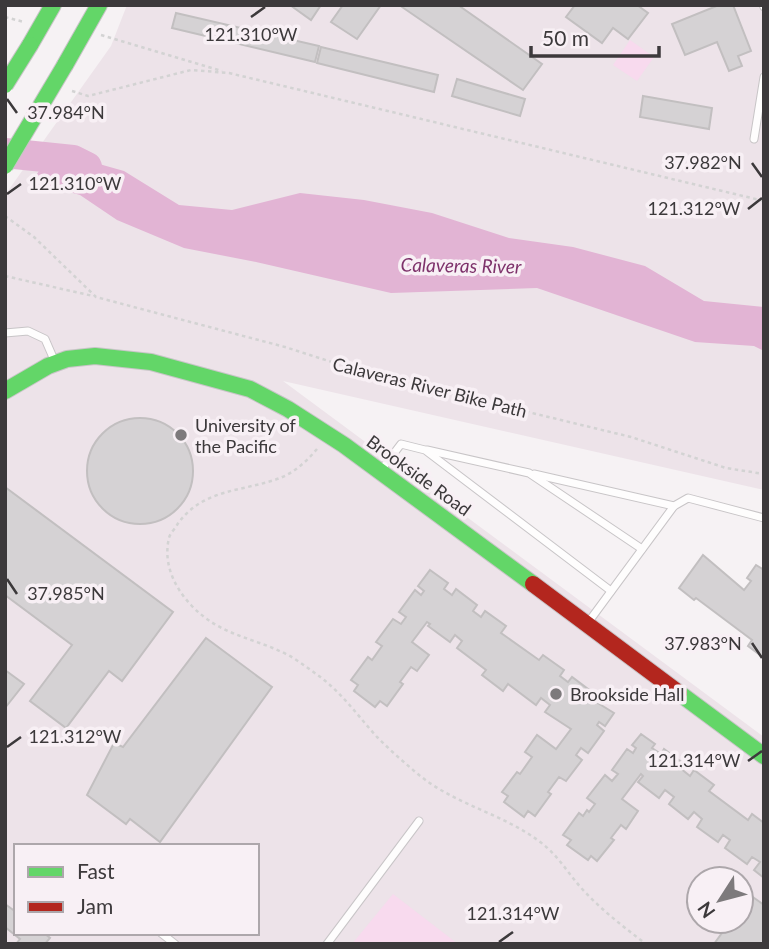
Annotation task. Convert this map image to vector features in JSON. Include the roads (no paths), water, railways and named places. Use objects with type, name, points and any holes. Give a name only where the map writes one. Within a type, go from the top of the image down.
[{"type":"street","points":[[5,85],[53,5]]},
{"type":"street","points":[[5,166],[99,5]]},
{"type":"street","name":"Brookside Road","points":[[5,391],[18,381],[55,363],[75,357],[107,356],[186,369],[256,391],[328,433],[764,755]]},
{"type":"lane","points":[[754,139],[764,77]]},
{"type":"lane","points":[[5,333],[27,331],[45,339],[55,363]]},
{"type":"lane","points":[[381,471],[401,444],[674,506]]},
{"type":"lane","points":[[425,450],[611,591]]},
{"type":"lane","points":[[529,473],[642,549]]},
{"type":"lane","points":[[587,624],[674,506],[688,498],[764,518]]},
{"type":"lane","points":[[327,944],[419,821]]},
{"type":"water","points":[[53,151],[124,171],[179,205],[232,210],[300,193],[364,200],[432,213],[509,238],[573,247],[645,266],[704,301],[764,307],[764,351],[754,346],[695,342],[537,288],[391,293],[184,248],[117,220],[80,195],[32,181]]},
{"type":"waterway","name":"Calaveras River","points":[[5,153],[73,160],[87,167]]},
{"type":"place","name":"University of the Pacific","points":[[181,435]]},
{"type":"place","name":"Brookside Hall","points":[[556,694]]}]
